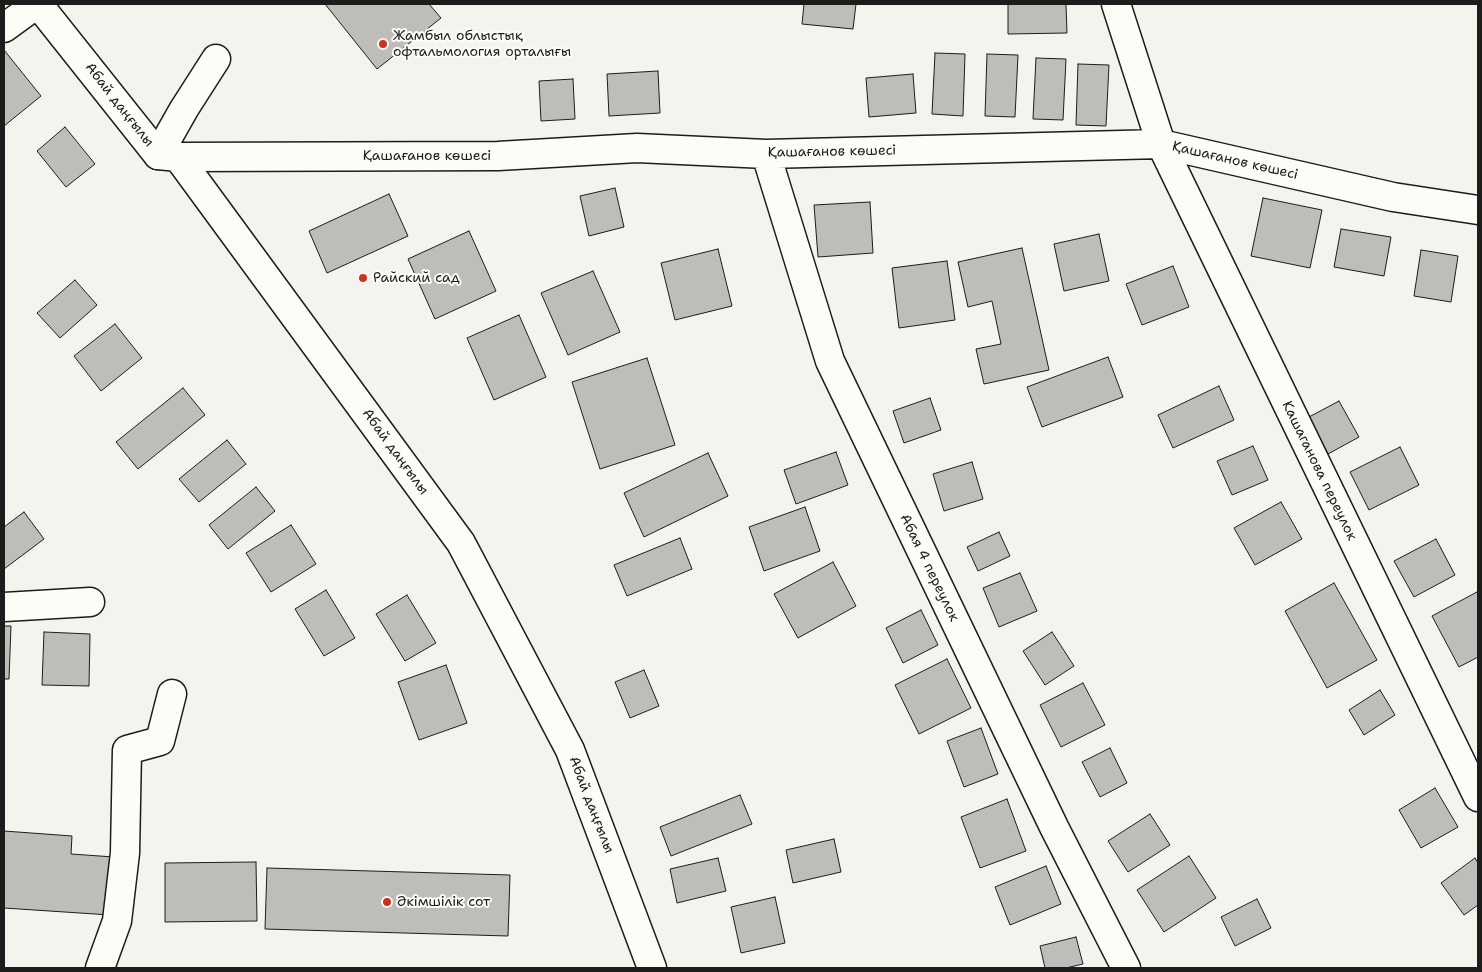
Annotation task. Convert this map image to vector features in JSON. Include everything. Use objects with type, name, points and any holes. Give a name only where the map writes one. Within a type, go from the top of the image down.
[{"type":"street","points":[[4,28],[38,4]]},
{"type":"street","name":"Абай даңғылы","points":[[38,4],[168,156],[461,543],[570,750],[652,968]]},
{"type":"street","name":"Кашаганова переулок","points":[[1116,4],[1161,144],[1478,797]]},
{"type":"street","points":[[168,156],[184,109],[216,59]]},
{"type":"street","name":"Қашағанов көшесі","points":[[168,156],[498,156],[637,148],[766,154],[1161,144],[1393,197],[1478,210]]},
{"type":"street","name":"Абая 4 переулок","points":[[766,154],[830,361],[1054,827],[1126,968]]},
{"type":"street","points":[[4,607],[90,602]]},
{"type":"street","points":[[100,968],[117,920],[125,854],[127,750],[160,741],[172,694]]},
{"type":"building","name":"Жамбыл облыстық офтальмология орталығы","points":[[325,4],[429,4],[441,18],[377,69]]},
{"type":"building","points":[[804,4],[856,4],[853,29],[802,24]]},
{"type":"building","points":[[1008,4],[1066,4],[1067,33],[1008,34]]},
{"type":"building","points":[[4,50],[41,96],[4,126]]},
{"type":"building","points":[[935,53],[965,54],[963,116],[932,114]]},
{"type":"building","points":[[987,54],[1018,55],[1015,117],[985,116]]},
{"type":"building","points":[[1036,58],[1066,59],[1063,120],[1033,119]]},
{"type":"building","points":[[1078,64],[1109,65],[1106,126],[1076,125]]},
{"type":"building","points":[[658,71],[660,113],[609,116],[607,74]]},
{"type":"building","points":[[913,74],[916,113],[869,117],[866,78]]},
{"type":"building","points":[[573,79],[575,119],[541,121],[539,81]]},
{"type":"building","points":[[65,127],[95,164],[66,187],[37,151]]},
{"type":"building","points":[[615,188],[624,227],[589,236],[580,196]]},
{"type":"building","points":[[389,194],[408,236],[327,273],[309,231]]},
{"type":"building","points":[[1263,198],[1322,210],[1310,268],[1251,256]]},
{"type":"building","points":[[870,202],[873,253],[818,257],[814,205]]},
{"type":"building","points":[[1341,229],[1391,237],[1384,276],[1334,267]]},
{"type":"building","points":[[469,231],[496,291],[435,319],[408,259]]},
{"type":"building","points":[[1099,234],[1109,281],[1064,291],[1054,244]]},
{"type":"building","points":[[1022,248],[1049,370],[984,384],[976,349],[1001,344],[992,301],[968,307],[958,262]]},
{"type":"building","points":[[718,249],[732,306],[675,320],[661,263]]},
{"type":"building","points":[[1421,250],[1458,256],[1451,302],[1414,296]]},
{"type":"building","points":[[947,261],[955,320],[899,328],[892,268]]},
{"type":"building","points":[[1173,266],[1189,307],[1142,325],[1126,284]]},
{"type":"building","points":[[593,271],[620,332],[568,355],[541,293]]},
{"type":"building","points":[[75,280],[97,305],[60,338],[37,313]]},
{"type":"building","points":[[519,315],[546,377],[494,400],[467,338]]},
{"type":"building","points":[[115,324],[142,358],[101,391],[74,356]]},
{"type":"building","points":[[1108,357],[1123,397],[1042,427],[1027,387]]},
{"type":"building","points":[[647,358],[675,445],[600,469],[572,382]]},
{"type":"building","points":[[1219,386],[1234,420],[1173,448],[1158,415]]},
{"type":"building","points":[[183,388],[205,415],[138,469],[116,442]]},
{"type":"building","points":[[930,398],[941,430],[904,443],[893,411]]},
{"type":"building","points":[[1339,401],[1359,437],[1328,454],[1309,417]]},
{"type":"building","points":[[227,440],[246,464],[199,502],[179,479]]},
{"type":"building","points":[[1253,446],[1268,480],[1232,495],[1217,461]]},
{"type":"building","points":[[1400,447],[1419,485],[1369,510],[1350,472]]},
{"type":"building","points":[[836,452],[848,485],[796,504],[784,470]]},
{"type":"building","points":[[708,453],[728,496],[644,537],[624,493]]},
{"type":"building","points":[[972,462],[983,499],[944,511],[933,474]]},
{"type":"building","points":[[256,487],[275,511],[228,549],[209,525]]},
{"type":"building","points":[[1281,502],[1302,539],[1255,565],[1234,528]]},
{"type":"building","points":[[805,507],[820,551],[764,571],[749,527]]},
{"type":"building","points":[[24,512],[44,539],[4,569],[4,527]]},
{"type":"building","points":[[291,525],[316,564],[271,592],[246,553]]},
{"type":"building","points":[[999,532],[1010,556],[978,571],[967,547]]},
{"type":"building","points":[[680,538],[692,569],[627,596],[614,565]]},
{"type":"building","points":[[1436,539],[1455,575],[1414,597],[1394,561]]},
{"type":"building","points":[[833,562],[856,606],[798,638],[774,594]]},
{"type":"building","points":[[1020,573],[1037,611],[999,627],[983,588]]},
{"type":"building","points":[[1334,583],[1377,660],[1327,688],[1285,611]]},
{"type":"building","points":[[326,590],[355,638],[324,656],[295,609]]},
{"type":"building","points":[[1477,592],[1478,657],[1459,667],[1432,616]]},
{"type":"building","points":[[407,595],[436,643],[405,661],[376,614]]},
{"type":"building","points":[[921,610],[938,645],[903,663],[886,628]]},
{"type":"building","points":[[4,626],[11,626],[9,679],[4,679]]},
{"type":"building","points":[[44,632],[90,634],[89,686],[42,685]]},
{"type":"building","points":[[1052,632],[1074,666],[1045,685],[1023,651]]},
{"type":"building","points":[[947,659],[971,708],[919,734],[895,685]]},
{"type":"building","points":[[446,665],[467,723],[419,740],[398,682]]},
{"type":"building","points":[[644,670],[659,706],[630,718],[615,682]]},
{"type":"building","points":[[1083,683],[1105,725],[1061,747],[1040,705]]},
{"type":"building","points":[[1380,690],[1395,715],[1364,735],[1349,710]]},
{"type":"building","points":[[981,728],[998,774],[964,787],[947,741]]},
{"type":"building","points":[[1110,748],[1127,783],[1100,797],[1082,762]]},
{"type":"building","points":[[1435,788],[1458,827],[1421,848],[1399,810]]},
{"type":"building","points":[[740,795],[752,824],[671,856],[660,827]]},
{"type":"building","points":[[1007,799],[1026,851],[980,868],[961,817]]},
{"type":"building","points":[[1150,814],[1170,845],[1128,872],[1108,841]]},
{"type":"building","points":[[4,831],[72,836],[71,854],[114,857],[110,915],[4,908]]},
{"type":"building","points":[[834,839],[841,872],[793,883],[786,850]]},
{"type":"building","points":[[1189,856],[1216,898],[1164,932],[1137,890]]},
{"type":"building","points":[[718,858],[726,891],[677,903],[670,869]]},
{"type":"building","points":[[1475,858],[1478,863],[1478,905],[1464,915],[1441,883]]},
{"type":"building","points":[[256,862],[257,921],[165,922],[165,863]]},
{"type":"building","points":[[1046,866],[1061,904],[1010,925],[995,887]]},
{"type":"building","name":"Әкімшілік сот","points":[[267,868],[510,875],[508,936],[265,929]]},
{"type":"building","points":[[775,897],[785,943],[741,953],[731,907]]},
{"type":"building","points":[[1257,899],[1271,928],[1235,946],[1221,917]]},
{"type":"building","points":[[1076,937],[1083,964],[1066,968],[1045,968],[1040,946]]},
{"type":"place","name":"Жамбыл облыстық офтальмология орталығы","points":[[383,44]]},
{"type":"place","name":"Райский сад","points":[[363,278]]},
{"type":"place","name":"Әкімшілік сот","points":[[387,902]]}]
